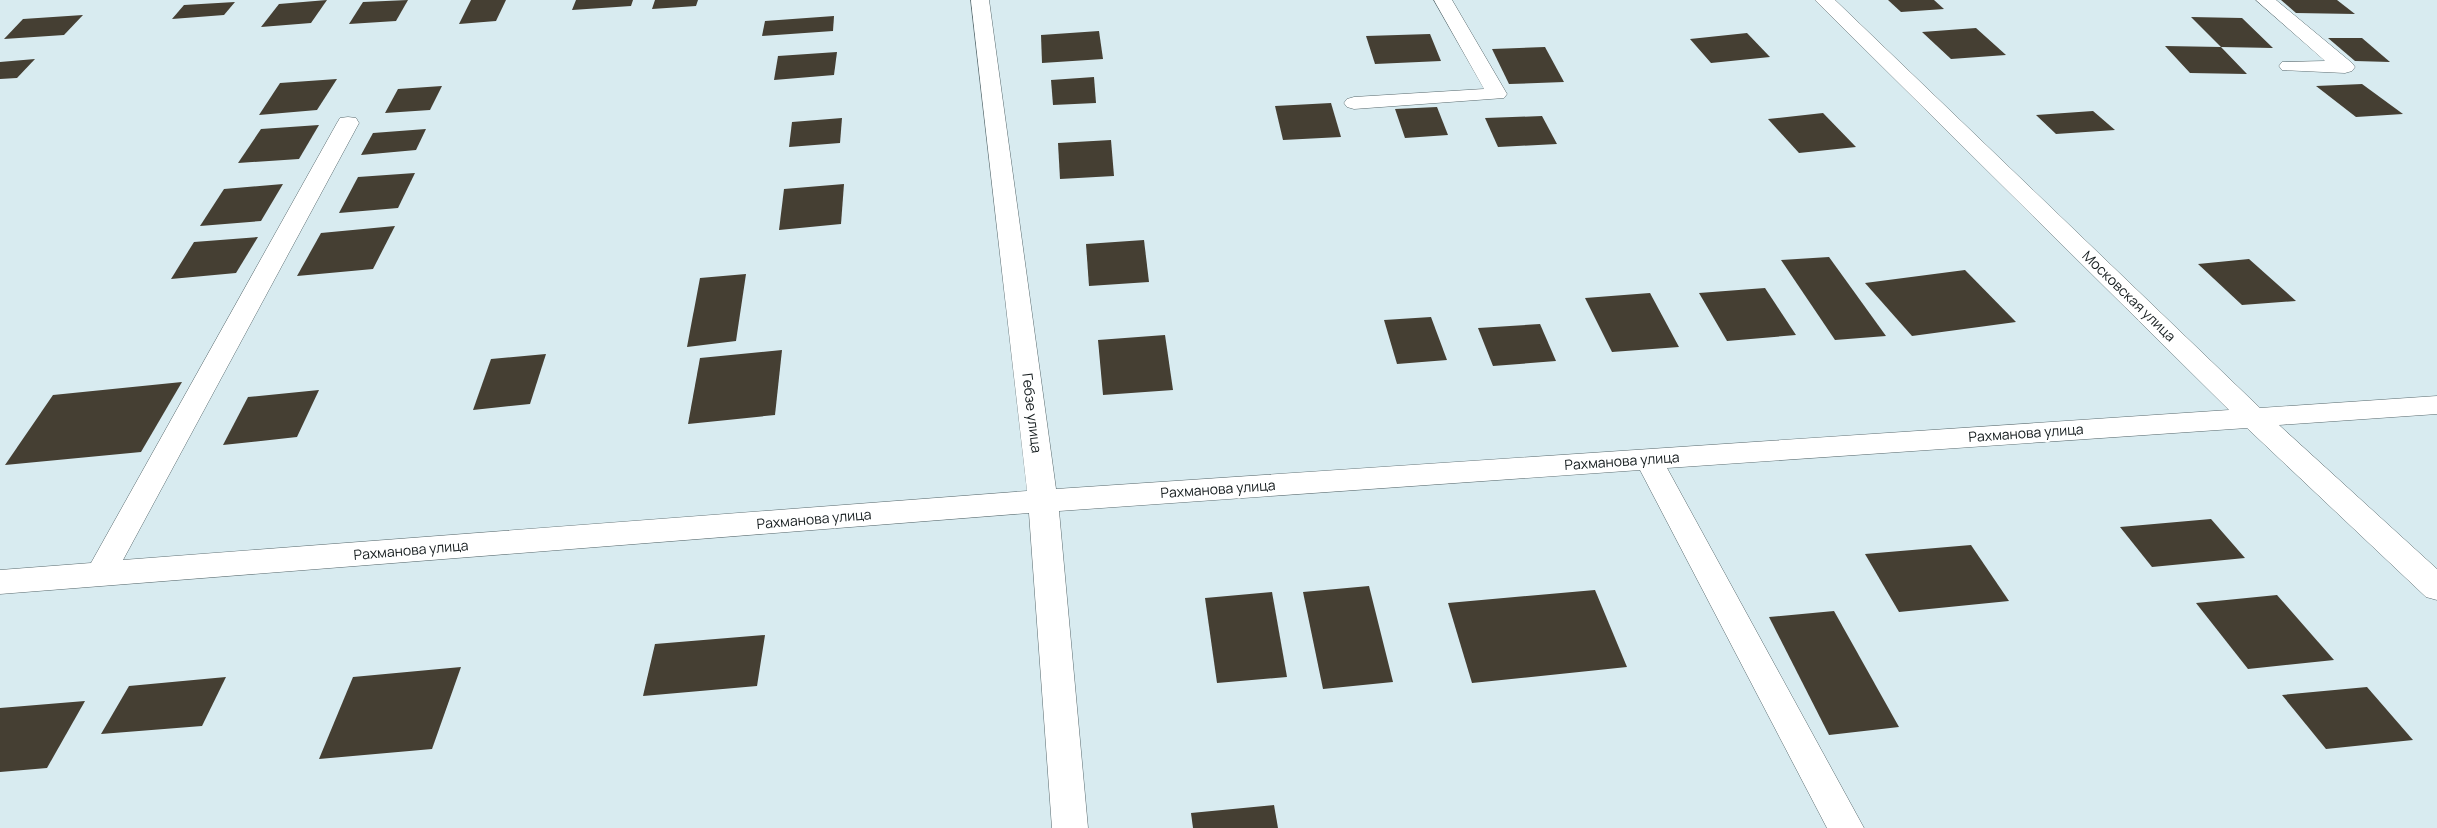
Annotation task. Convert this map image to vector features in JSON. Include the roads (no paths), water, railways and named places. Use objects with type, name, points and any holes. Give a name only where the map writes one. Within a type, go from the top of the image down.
[{"type":"street","name":"Гебзе улица","points":[[980,0],[1043,501],[1070,828]]},
{"type":"street","points":[[1354,104],[1497,94],[1443,0]]},
{"type":"street","name":"Московская улица","points":[[1824,0],[2253,418],[2437,588]]},
{"type":"street","points":[[2265,0],[2345,67],[2289,66]]},
{"type":"street","points":[[100,575],[348,123]]},
{"type":"street","name":"Рахманова улица","points":[[0,582],[1043,501],[2437,405]]},
{"type":"street","points":[[1648,459],[1846,828]]}]
